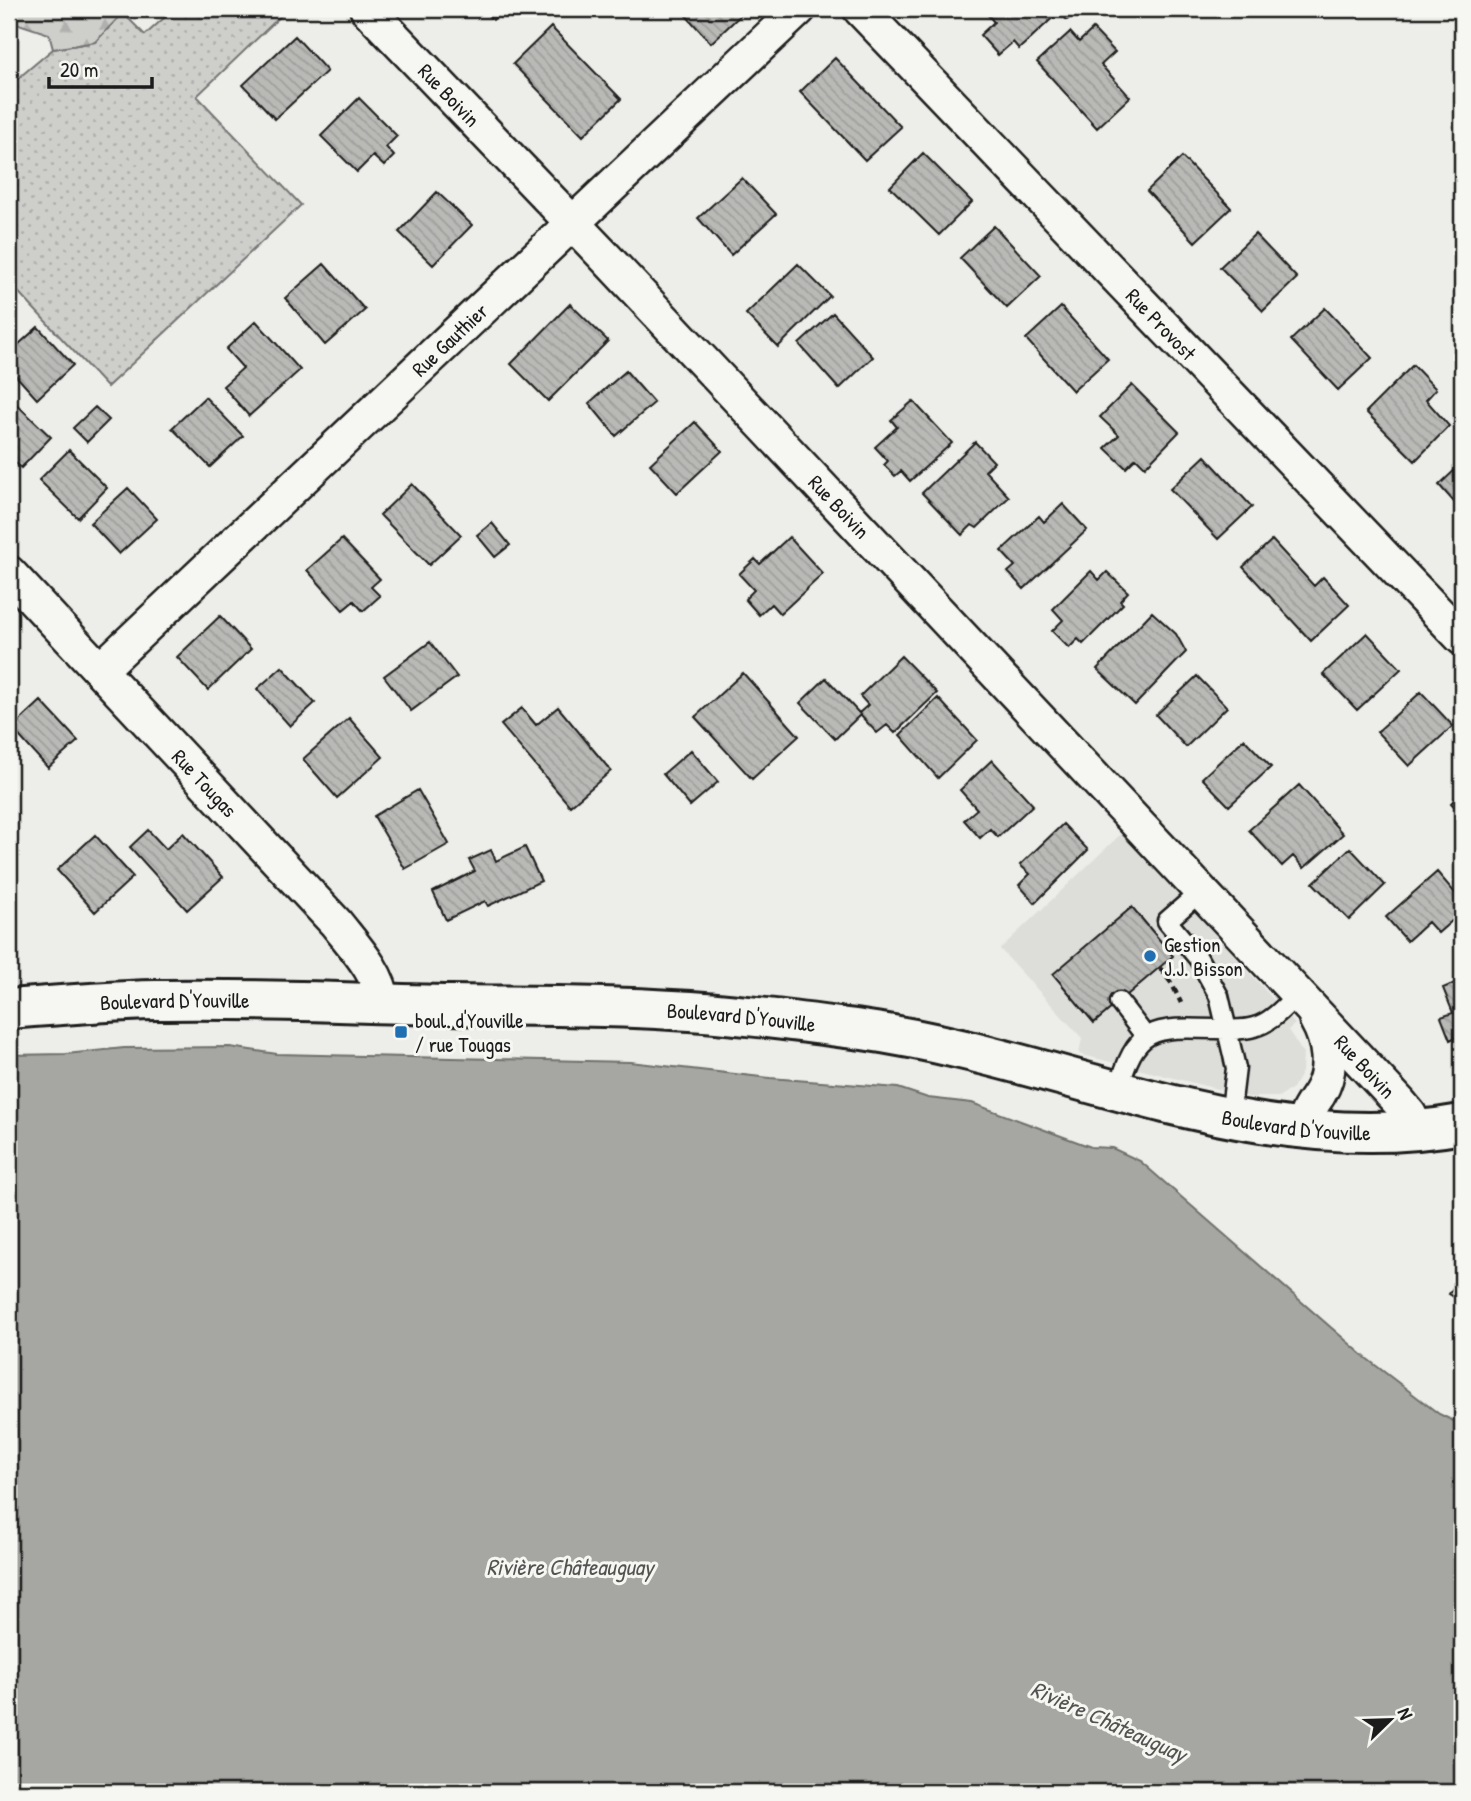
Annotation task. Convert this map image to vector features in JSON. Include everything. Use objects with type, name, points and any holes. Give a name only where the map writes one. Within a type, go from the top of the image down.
[{"type":"street","name":"Rue Boivin","points":[[367,9],[1404,1108],[1417,1130]]},
{"type":"street","name":"Rue Gauthier","points":[[100,670],[799,9]]},
{"type":"street","name":"Rue Provost","points":[[860,9],[1462,638]]},
{"type":"street","name":"Rue Tougas","points":[[9,573],[335,923],[370,971],[382,993],[383,1003]]},
{"type":"street","name":"Boulevard D'Youville","points":[[9,1009],[159,1000],[632,1008],[710,1012],[866,1031],[954,1048],[1118,1092],[1230,1118],[1302,1129],[1362,1132],[1417,1130],[1462,1124]]},
{"type":"street","name":"Rue Boivin","points":[[1302,1129],[1305,1116],[1320,1093],[1329,1065],[1325,1040],[1303,1002]]},
{"type":"lane","points":[[1200,892],[1167,921],[1198,958],[1219,996],[1236,1068],[1230,1118]]},
{"type":"lane","points":[[1119,1002],[1146,1037]]},
{"type":"lane","points":[[1118,1092],[1130,1052],[1151,1034],[1187,1028],[1254,1027],[1303,1002]]},
{"type":"path","points":[[1160,968],[1180,999],[1187,1028]]},
{"type":"shaded area","points":[[1124,831],[1295,1024],[1288,1030],[1303,1053],[1302,1072],[1293,1088],[1278,1097],[1249,1097],[1079,1054],[1082,1038],[1000,949]]},
{"type":"green space","points":[[9,9],[119,9],[123,13],[95,42],[53,49],[49,34],[13,22],[9,25]]},
{"type":"green space","points":[[174,9],[288,9],[197,96],[301,205],[107,387],[9,282],[9,86],[53,49],[95,42],[123,13],[145,35]]},
{"type":"water","name":"Rivière Châteauguay","points":[[230,1047],[277,1054],[630,1062],[770,1078],[898,1088],[928,1098],[972,1103],[1091,1147],[1112,1148],[1140,1161],[1366,1358],[1439,1414],[1462,1425],[1462,1792],[9,1792],[9,1055],[66,1054],[124,1048]]},
{"type":"building","points":[[481,9],[505,9],[493,20]]},
{"type":"building","points":[[680,9],[747,9],[711,43]]},
{"type":"building","points":[[992,9],[1079,10],[1067,20],[1059,12],[1019,49],[1013,42],[998,55],[980,35],[994,22],[987,14]]},
{"type":"building","points":[[551,27],[621,99],[583,136],[513,64]]},
{"type":"building","points":[[1093,29],[1115,52],[1101,65],[1130,97],[1097,128],[1037,62],[1070,32],[1079,42]]},
{"type":"building","points":[[295,36],[327,71],[275,119],[243,85]]},
{"type":"building","points":[[835,58],[901,127],[865,160],[800,92]]},
{"type":"building","points":[[359,98],[397,136],[386,147],[394,156],[384,166],[373,156],[357,172],[321,136]]},
{"type":"building","points":[[923,153],[972,202],[939,235],[890,187]]},
{"type":"building","points":[[1182,157],[1231,208],[1195,242],[1147,191]]},
{"type":"building","points":[[742,178],[776,214],[731,255],[698,218]]},
{"type":"building","points":[[437,192],[472,225],[433,265],[399,232]]},
{"type":"building","points":[[994,226],[1041,276],[1007,308],[960,258]]},
{"type":"building","points":[[1255,234],[1297,278],[1263,311],[1220,267]]},
{"type":"building","points":[[324,264],[365,310],[325,345],[285,298]]},
{"type":"building","points":[[798,264],[830,296],[778,347],[746,314]]},
{"type":"building","points":[[570,304],[608,341],[548,401],[511,364]]},
{"type":"building","points":[[1061,307],[1108,359],[1073,391],[1026,339]]},
{"type":"building","points":[[1325,308],[1372,358],[1338,390],[1291,340]]},
{"type":"building","points":[[833,313],[873,357],[839,389],[799,344]]},
{"type":"building","points":[[256,321],[300,370],[249,416],[223,386],[243,368],[226,349]]},
{"type":"building","points":[[38,327],[73,365],[37,399],[9,368],[9,353]]},
{"type":"building","points":[[1413,365],[1436,389],[1426,400],[1449,426],[1415,461],[1366,412]]},
{"type":"building","points":[[626,371],[654,403],[616,436],[589,403]]},
{"type":"building","points":[[1132,385],[1179,432],[1145,467],[1136,458],[1126,468],[1105,448],[1119,435],[1100,417]]},
{"type":"building","points":[[205,397],[243,436],[210,467],[172,428]]},
{"type":"building","points":[[12,400],[51,437],[21,468],[9,456],[9,403]]},
{"type":"building","points":[[913,401],[952,443],[910,481],[901,471],[895,476],[884,465],[888,461],[875,447],[897,427],[891,420]]},
{"type":"building","points":[[95,407],[109,420],[87,442],[73,428]]},
{"type":"building","points":[[695,422],[722,451],[677,493],[650,464]]},
{"type":"building","points":[[975,442],[994,462],[985,471],[1009,497],[977,528],[972,525],[962,535],[922,493]]},
{"type":"building","points":[[69,450],[107,488],[78,518],[39,480]]},
{"type":"building","points":[[1205,456],[1252,507],[1218,539],[1170,489]]},
{"type":"building","points":[[1462,463],[1462,511],[1439,485]]},
{"type":"building","points":[[412,484],[461,535],[429,565],[380,515]]},
{"type":"building","points":[[128,488],[157,519],[119,554],[90,523]]},
{"type":"building","points":[[1063,504],[1087,530],[1024,589],[1008,572],[1015,566],[1001,551],[1039,516],[1044,522]]},
{"type":"building","points":[[492,523],[510,545],[495,557],[477,535]]},
{"type":"building","points":[[789,537],[823,574],[780,614],[771,604],[759,615],[745,599],[754,590],[739,574],[755,559],[760,564]]},
{"type":"building","points":[[342,539],[380,579],[371,587],[380,596],[363,611],[354,601],[343,610],[307,570]]},
{"type":"building","points":[[1272,540],[1314,586],[1323,577],[1349,605],[1311,641],[1243,567]]},
{"type":"building","points":[[1091,571],[1099,580],[1107,572],[1128,592],[1120,601],[1123,604],[1083,644],[1078,639],[1069,648],[1052,631],[1063,620],[1053,609]]},
{"type":"building","points":[[1152,612],[1176,634],[1186,652],[1135,705],[1097,669]]},
{"type":"building","points":[[220,616],[251,649],[208,690],[177,657]]},
{"type":"building","points":[[1367,633],[1401,669],[1357,710],[1323,674]]},
{"type":"building","points":[[430,642],[457,677],[411,711],[384,676]]},
{"type":"building","points":[[901,656],[937,693],[895,733],[887,725],[877,733],[860,715],[835,739],[800,703],[826,678],[859,713],[868,705],[860,696]]},
{"type":"building","points":[[282,667],[315,703],[290,726],[257,689]]},
{"type":"building","points":[[743,673],[799,736],[752,779],[695,717]]},
{"type":"building","points":[[1197,676],[1227,707],[1186,747],[1156,715]]},
{"type":"building","points":[[1421,692],[1453,726],[1409,766],[1377,732]]},
{"type":"building","points":[[938,698],[977,740],[938,778],[900,735]]},
{"type":"building","points":[[41,701],[78,741],[48,768],[12,728]]},
{"type":"building","points":[[558,707],[611,771],[570,806],[501,725],[522,708],[536,725]]},
{"type":"building","points":[[349,718],[383,757],[337,798],[303,759]]},
{"type":"building","points":[[1244,739],[1271,767],[1229,806],[1202,778]]},
{"type":"building","points":[[691,750],[718,782],[690,806],[663,774]]},
{"type":"building","points":[[992,760],[1033,805],[998,837],[990,829],[980,838],[964,820],[977,809],[960,790]]},
{"type":"building","points":[[1299,785],[1343,834],[1304,868],[1293,856],[1282,866],[1249,830]]},
{"type":"building","points":[[418,790],[449,844],[405,869],[374,816]]},
{"type":"building","points":[[1462,792],[1462,815],[1451,803]]},
{"type":"building","points":[[1063,824],[1088,850],[1035,903],[1019,885],[1030,874],[1020,865]]},
{"type":"building","points":[[148,830],[166,849],[183,833],[223,877],[187,910],[130,847]]},
{"type":"building","points":[[95,835],[133,877],[95,912],[57,870]]},
{"type":"building","points":[[525,847],[541,881],[488,906],[485,901],[446,920],[433,892],[475,871],[469,860],[491,850],[496,861]]},
{"type":"building","points":[[1350,848],[1385,885],[1349,920],[1313,883]]},
{"type":"building","points":[[1437,872],[1462,901],[1462,912],[1438,933],[1428,922],[1407,941],[1386,917]]},
{"type":"building","points":[[1132,907],[1173,956],[1094,1023],[1053,974]]},
{"type":"building","points":[[1462,980],[1462,1034],[1450,1040],[1441,1017],[1453,1013],[1443,988]]},
{"type":"building","points":[[1462,1274],[1462,1302],[1449,1294]]},
{"type":"place","name":"Gestion J.J. Bisson","points":[[1150,956]]},
{"type":"place","name":"boul. d'Youville / rue Tougas","points":[[401,1032]]}]
